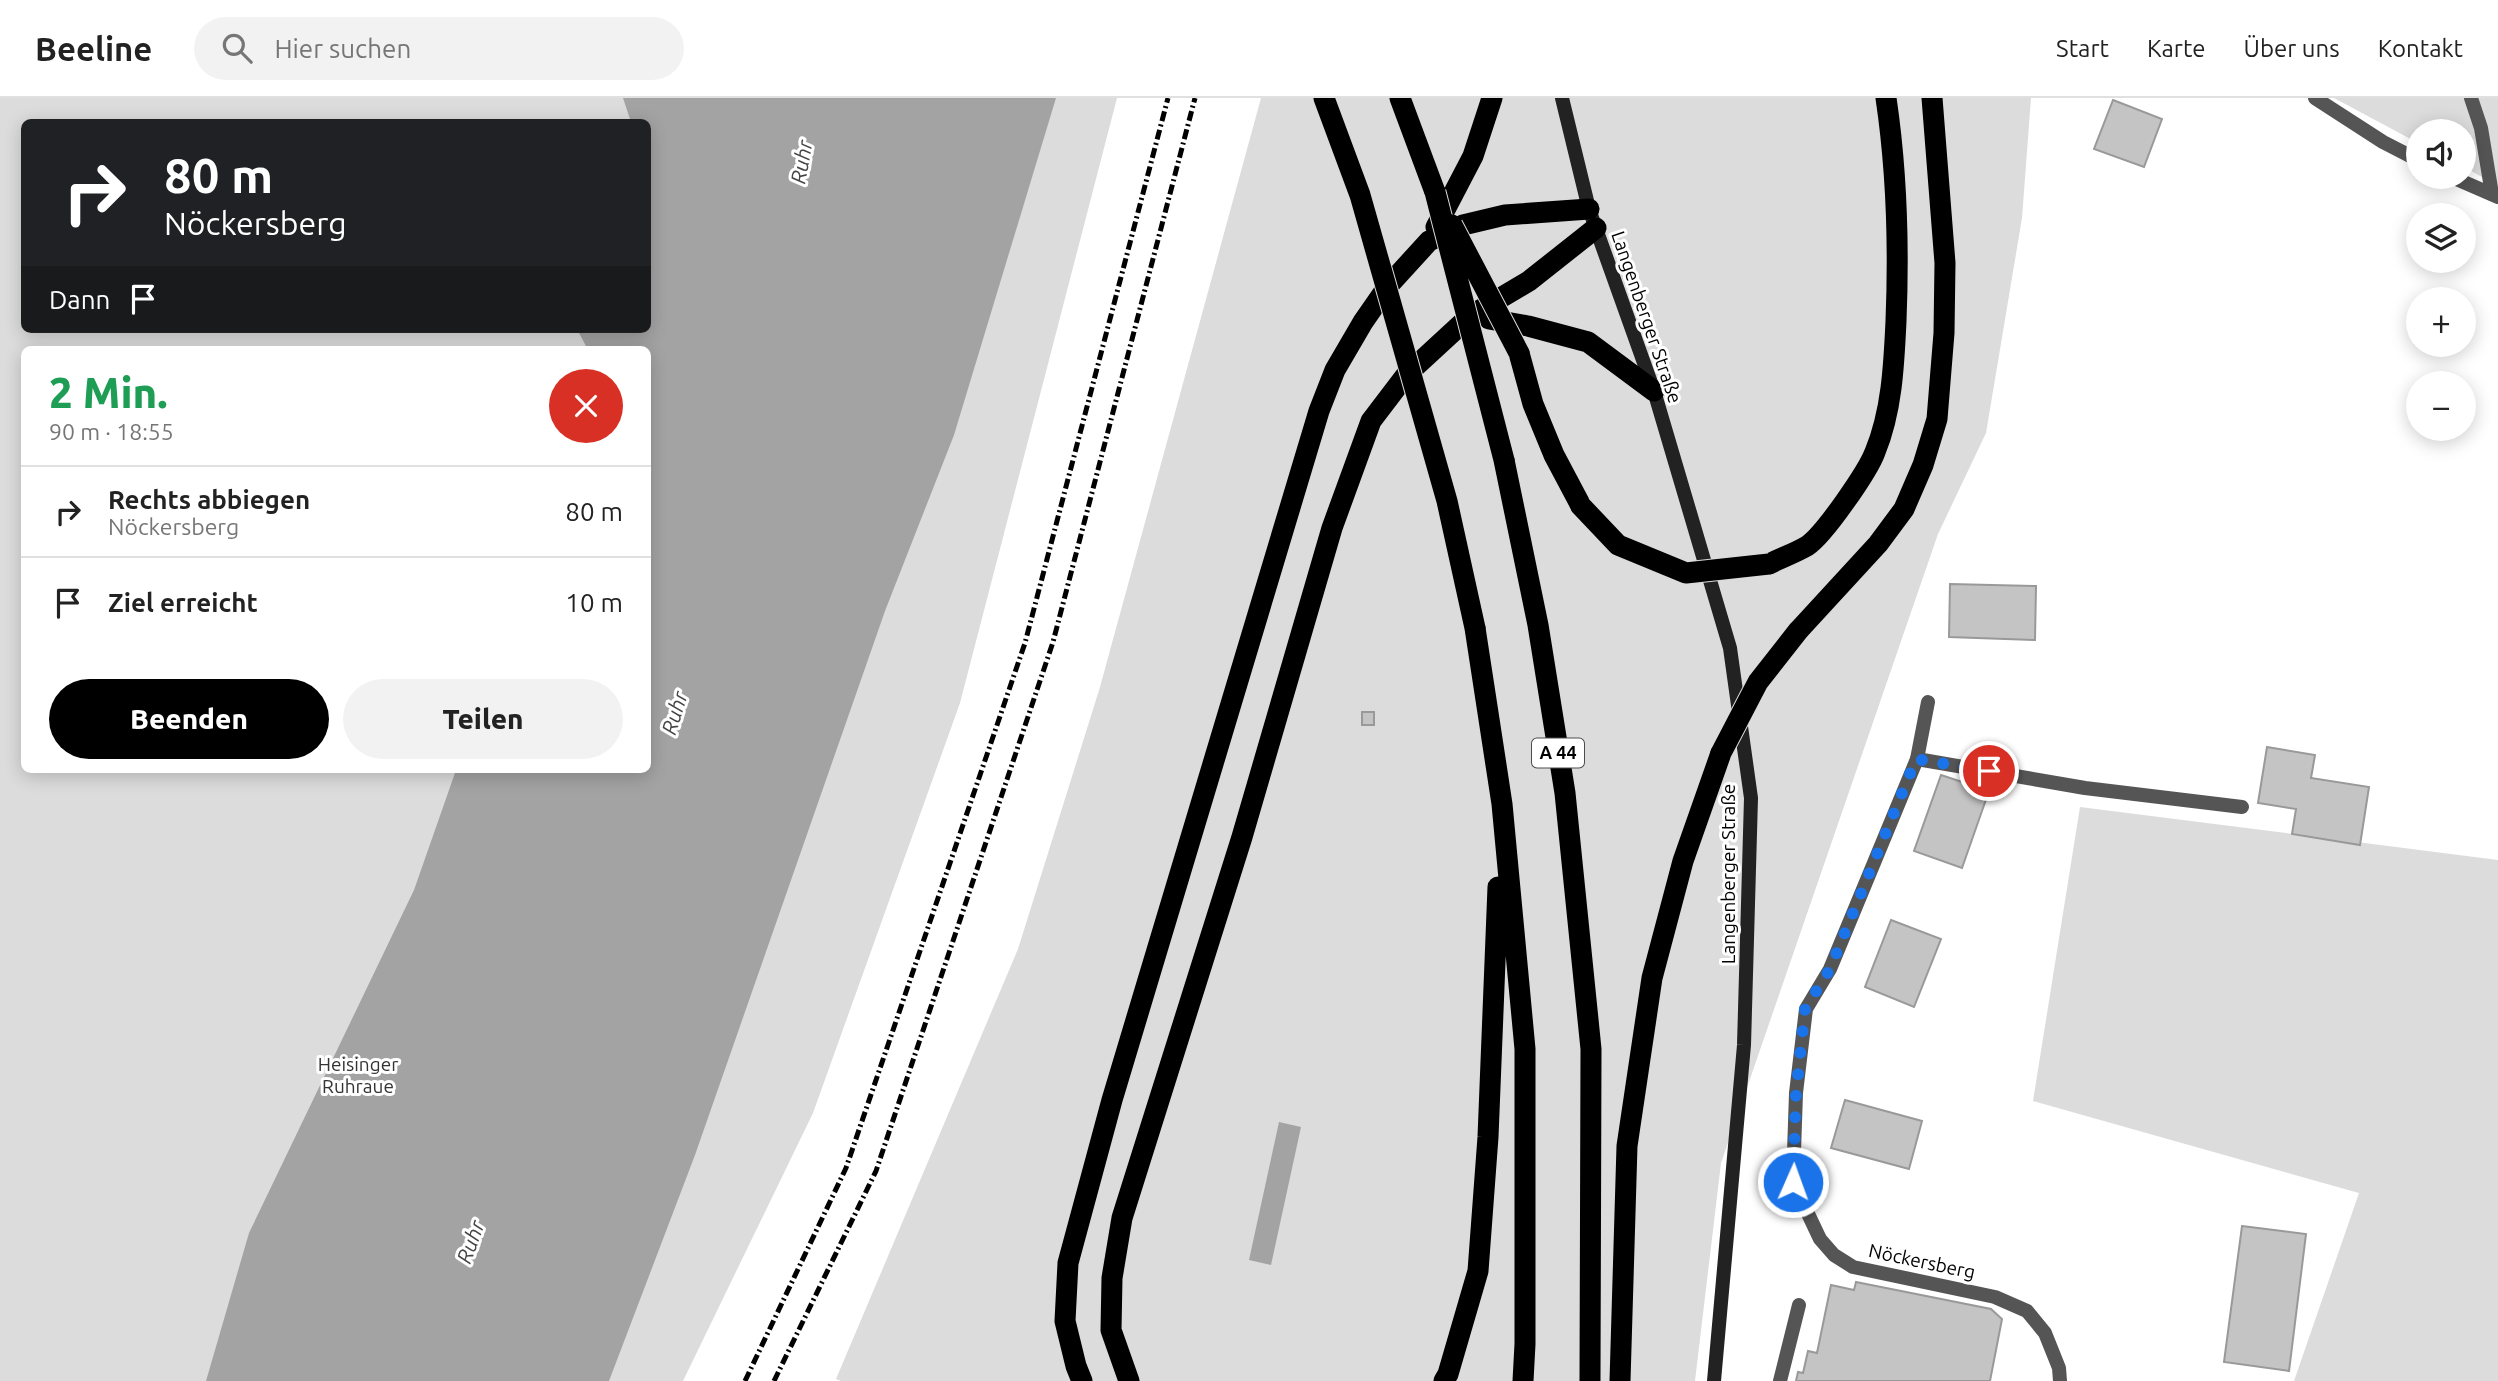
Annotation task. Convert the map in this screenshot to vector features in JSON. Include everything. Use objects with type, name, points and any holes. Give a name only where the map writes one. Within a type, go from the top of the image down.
[{"type":"highway","points":[[1324,98],[1360,195],[1447,501],[1475,628],[1502,804],[1525,1049],[1525,1344],[1522,1381]]},
{"type":"highway","name":"A 44","points":[[1400,98],[1435,192],[1504,460],[1538,625],[1565,793],[1591,1049],[1590,1381]]},
{"type":"highway","points":[[1082,1381],[1065,1321],[1068,1263],[1112,1100],[1319,411],[1335,369],[1363,322],[1388,286],[1429,242],[1473,156],[1492,98]]},
{"type":"highway","points":[[1435,192],[1519,353],[1533,404],[1554,455],[1581,506],[1618,545],[1686,573],[1769,564],[1809,545],[1836,515],[1875,453],[1888,408],[1898,271],[1896,199],[1886,98]]},
{"type":"highway","points":[[1620,1381],[1627,1146],[1650,991],[1683,862],[1721,752],[1758,682],[1798,631],[1878,544],[1904,509],[1923,466],[1937,419],[1944,332],[1945,263],[1932,98]]},
{"type":"highway","points":[[1429,242],[1464,225],[1505,215],[1593,218]]},
{"type":"highway","points":[[1129,1381],[1111,1330],[1112,1278],[1122,1218],[1242,837],[1332,528],[1371,421],[1406,375],[1470,316],[1529,281],[1593,218]]},
{"type":"highway","points":[[1470,316],[1528,326],[1588,342],[1654,391]]},
{"type":"highway","points":[[1444,1381],[1478,1271],[1489,1137],[1502,804]]},
{"type":"street","name":"Langenberger Straße","points":[[1562,98],[1593,218],[1654,391],[1730,648],[1751,798],[1744,1045],[1714,1381]]},
{"type":"street","points":[[2315,98],[2406,154]]},
{"type":"street","points":[[2471,98],[2481,128],[2495,195]]},
{"type":"street","points":[[2476,187],[2495,195]]},
{"type":"street","name":"Nöckersberg","points":[[1928,702],[1916,759],[1830,969],[1805,1009],[1796,1093],[1793,1182],[1819,1239],[1834,1255],[1853,1267],[1995,1297],[2027,1311],[2045,1334],[2059,1368],[2060,1381]]},
{"type":"street","points":[[1916,759],[2085,788],[2242,807]]},
{"type":"street","points":[[1780,1381],[1799,1305]]},
{"type":"green space","name":"Heisinger Ruhraue","points":[[0,98],[1117,98],[960,703],[813,1113],[683,1381],[0,1381]]},
{"type":"green space","points":[[1261,98],[2031,98],[2022,218],[1986,433],[1938,534],[1721,1163],[1695,1381],[836,1379],[1018,949],[1100,687]]},
{"type":"green space","points":[[2334,98],[2498,98],[2498,186],[2476,174],[2476,119],[2406,119],[2406,137]]},
{"type":"green space","points":[[2080,807],[2498,860],[2498,1381],[2294,1381],[2359,1193],[2033,1101]]},
{"type":"water","name":"Ruhr","points":[[623,98],[1056,98],[954,435],[885,611],[695,1155],[609,1381],[206,1381],[249,1233],[414,890],[455,773],[651,773],[651,346],[586,346],[579,333],[651,333],[651,119],[630,119]]},
{"type":"water","points":[[1279,1122],[1301,1127],[1271,1265],[1249,1260]]},
{"type":"building","points":[[2113,100],[2162,119],[2144,167],[2094,149]]},
{"type":"building","points":[[1950,584],[2036,586],[2035,640],[1949,637]]},
{"type":"building","points":[[1362,712],[1374,712],[1374,725],[1362,725]]},
{"type":"building","points":[[2267,747],[2315,755],[2311,778],[2369,787],[2360,845],[2292,834],[2296,809],[2258,803]]},
{"type":"building","points":[[1941,775],[1989,791],[1962,868],[1914,851]]},
{"type":"building","points":[[1891,920],[1941,939],[1914,1007],[1865,987]]},
{"type":"building","points":[[1845,1100],[1922,1121],[1909,1169],[1831,1148]]},
{"type":"building","points":[[2242,1226],[2306,1234],[2289,1371],[2224,1362]]},
{"type":"building","points":[[1856,1282],[1991,1309],[2002,1319],[1990,1381],[1796,1381],[1798,1372],[1803,1373],[1808,1351],[1817,1353],[1831,1285],[1854,1290]]},
{"type":"railway","points":[[745,1381],[846,1168],[1025,643],[1168,98]]},
{"type":"railway","points":[[774,1381],[876,1171],[1053,642],[1195,98]]},
{"type":"route","points":[[1793,1182],[1796,1093],[1805,1009],[1830,969],[1916,759],[1989,771]]}]
